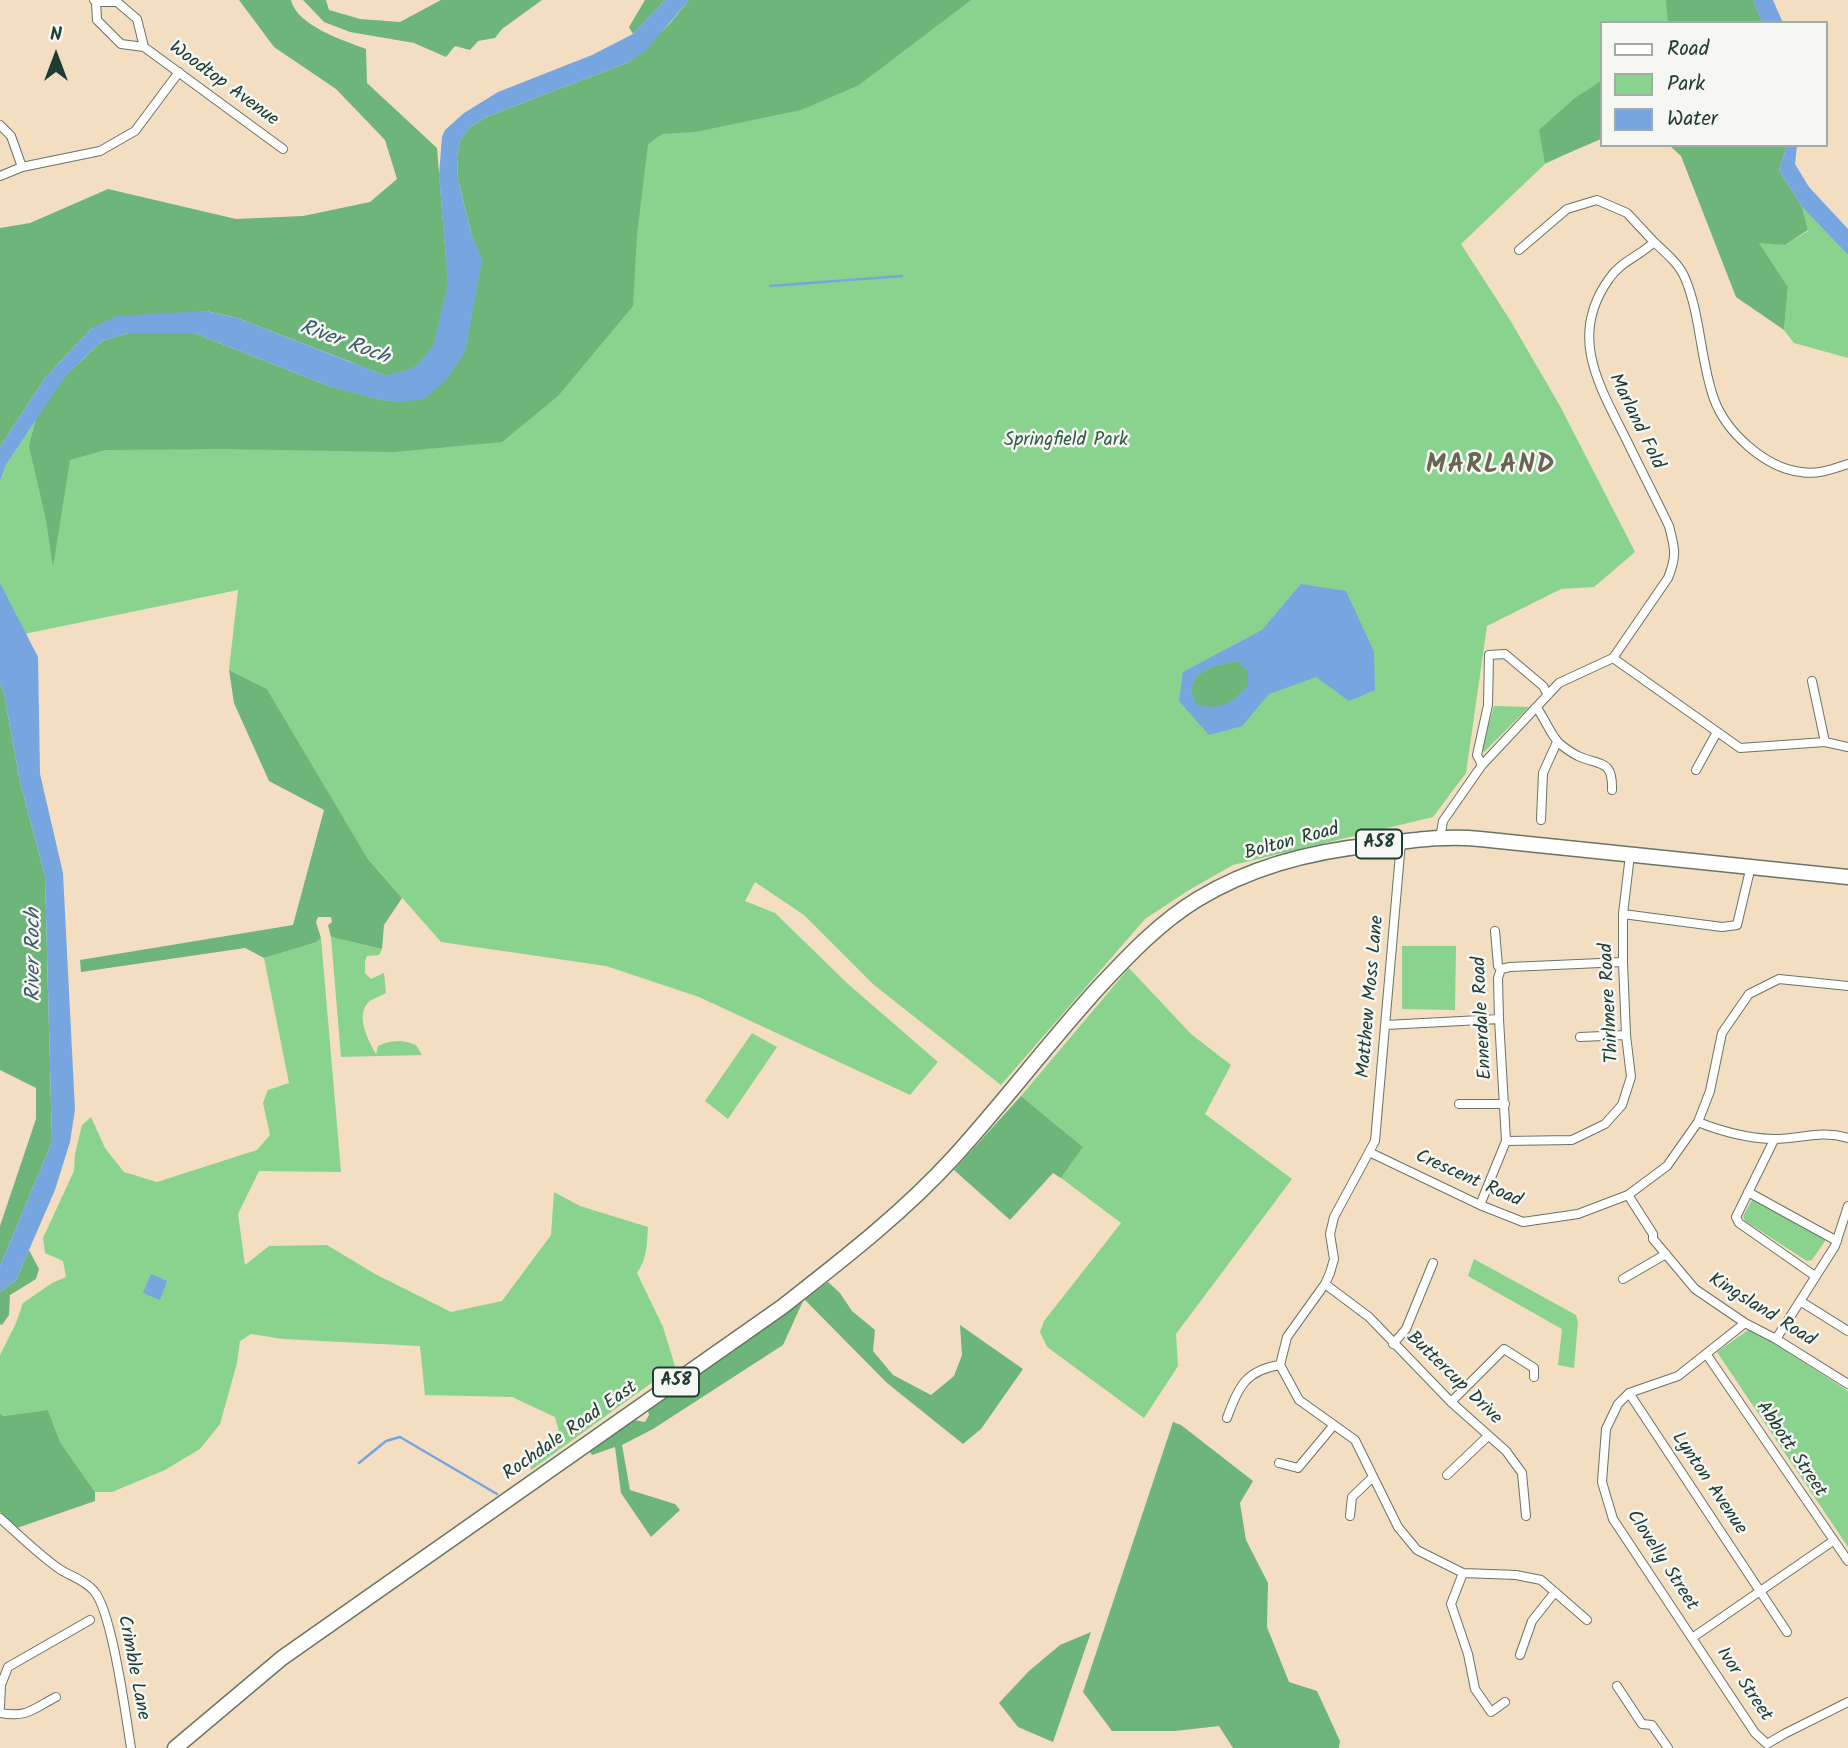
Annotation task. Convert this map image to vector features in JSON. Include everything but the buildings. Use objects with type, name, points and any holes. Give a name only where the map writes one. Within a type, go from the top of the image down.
[{"type":"highway","name":"Bolton Road","points":[[1003,1099],[1126,958],[1164,923],[1190,904],[1268,866],[1324,852],[1440,838],[1479,839],[1848,877]]},
{"type":"highway","name":"Rochdale Road East","points":[[175,1748],[282,1658],[782,1307],[854,1251],[951,1160],[1003,1099]]},
{"type":"street","name":"Woodtop Avenue","points":[[144,47],[137,19],[117,2],[95,1],[97,20],[121,44],[144,47],[283,149]]},
{"type":"street","points":[[0,176],[22,167],[100,151],[135,131],[179,72]]},
{"type":"street","points":[[0,125],[11,136],[22,167]]},
{"type":"street","points":[[1519,250],[1567,209],[1597,200],[1627,213],[1678,266],[1685,277],[1717,408],[1735,432],[1759,454],[1788,470],[1814,473],[1848,464]]},
{"type":"street","name":"Marland Fold","points":[[1613,658],[1668,578],[1676,552],[1669,526],[1594,371],[1590,323],[1592,310],[1619,266],[1654,242]]},
{"type":"street","points":[[1482,765],[1476,755],[1488,705],[1489,654],[1505,654],[1543,686],[1548,695]]},
{"type":"street","points":[[1440,838],[1443,821],[1482,765],[1559,683],[1613,658],[1740,748],[1825,742],[1848,747]]},
{"type":"street","points":[[1812,681],[1825,742]]},
{"type":"street","points":[[1536,707],[1557,742],[1579,756],[1599,761],[1608,768],[1616,779],[1612,790]]},
{"type":"street","points":[[1696,770],[1717,732]]},
{"type":"street","points":[[1541,820],[1543,773],[1557,742]]},
{"type":"street","name":"Matthew Moss Lane","points":[[1325,1284],[1334,1259],[1329,1234],[1334,1217],[1375,1141],[1401,842]]},
{"type":"street","name":"Thirlmere Road","points":[[1506,1141],[1572,1140],[1605,1124],[1622,1105],[1631,1077],[1623,961],[1623,914],[1630,855]]},
{"type":"street","points":[[1623,914],[1723,927],[1737,925],[1751,866]]},
{"type":"street","name":"Ennerdale Road","points":[[1480,1205],[1506,1141],[1498,978],[1502,969],[1498,966],[1495,930]]},
{"type":"street","points":[[1502,969],[1623,961]]},
{"type":"street","name":"Crescent Road","points":[[1369,1152],[1480,1205],[1524,1222],[1578,1214],[1628,1195],[1667,1166],[1698,1122],[1710,1091],[1722,1033],[1749,994],[1779,979],[1848,986]]},
{"type":"street","points":[[1386,1025],[1499,1019]]},
{"type":"street","points":[[1580,1037],[1626,1035]]},
{"type":"street","name":"Ennerdale Road","points":[[1460,1104],[1505,1104]]},
{"type":"street","points":[[1698,1122],[1731,1135],[1774,1140],[1832,1133],[1848,1138]]},
{"type":"street","points":[[1774,1140],[1736,1217],[1739,1223],[1815,1276]]},
{"type":"street","points":[[1748,1192],[1837,1241]]},
{"type":"street","name":"Kingsland Road","points":[[1628,1195],[1653,1234],[1653,1239],[1695,1290],[1848,1384]]},
{"type":"street","points":[[1776,1339],[1837,1241],[1848,1206]]},
{"type":"street","points":[[1623,1279],[1666,1254]]},
{"type":"street","points":[[1393,1344],[1406,1329],[1433,1263]]},
{"type":"street","points":[[1325,1284],[1287,1337],[1280,1365],[1299,1400],[1355,1440],[1398,1527],[1417,1550],[1463,1573],[1516,1575],[1541,1580],[1587,1620]]},
{"type":"street","name":"Buttercup Drive","points":[[1325,1284],[1368,1317],[1451,1402],[1506,1451],[1522,1473],[1526,1516]]},
{"type":"street","points":[[1800,1301],[1848,1331]]},
{"type":"street","points":[[1629,1393],[1678,1376],[1745,1323]]},
{"type":"street","points":[[1451,1402],[1504,1349],[1534,1368],[1534,1377]]},
{"type":"street","name":"Abbott Street","points":[[1707,1355],[1848,1561]]},
{"type":"street","points":[[1227,1418],[1234,1399],[1251,1374],[1266,1367],[1280,1365]]},
{"type":"street","name":"Lynton Avenue","points":[[1629,1393],[1787,1632]]},
{"type":"street","name":"Clovelly Street","points":[[1629,1393],[1618,1404],[1606,1429],[1602,1482],[1613,1519],[1692,1638]]},
{"type":"street","points":[[1279,1463],[1298,1468],[1333,1426]]},
{"type":"street","points":[[1447,1475],[1488,1436]]},
{"type":"street","points":[[1350,1516],[1352,1497],[1373,1477]]},
{"type":"street","name":"Crimble Lane","points":[[0,1518],[60,1569],[90,1586],[104,1606],[131,1748]]},
{"type":"street","points":[[1692,1638],[1833,1541]]},
{"type":"street","points":[[1463,1573],[1451,1604],[1468,1654],[1475,1689],[1491,1712],[1505,1702]]},
{"type":"street","points":[[1520,1656],[1532,1621],[1555,1592]]},
{"type":"street","points":[[0,1707],[1,1685],[6,1665],[90,1620]]},
{"type":"street","name":"Ivor Street","points":[[1692,1638],[1767,1746]]},
{"type":"street","points":[[1617,1686],[1642,1724],[1653,1725],[1668,1748]]},
{"type":"street","points":[[0,1713],[16,1716],[29,1713],[56,1697]]},
{"type":"street","points":[[1767,1746],[1784,1734],[1848,1702]]},
{"type":"green space","points":[[239,0],[291,0],[295,9],[311,25],[366,49],[367,83],[437,148],[448,284],[433,347],[415,367],[387,376],[237,318],[206,311],[92,328],[45,378],[0,447],[0,228],[30,223],[108,189],[236,219],[303,216],[370,202],[397,179],[385,140],[336,89],[274,47]]},
{"type":"green space","points":[[303,0],[326,0],[329,10],[360,19],[400,22],[441,0],[542,0],[502,29],[495,38],[478,41],[470,50],[455,46],[446,57],[414,43],[350,32],[324,22]]},
{"type":"green space","points":[[645,0],[665,0],[633,34],[629,27]]},
{"type":"green space","name":"Springfield Park","points":[[689,0],[1753,0],[1761,21],[1600,21],[1600,138],[1545,164],[1461,244],[1510,320],[1560,406],[1635,552],[1594,587],[1561,589],[1487,626],[1466,773],[1433,817],[1233,865],[1189,890],[1145,919],[1001,1085],[874,985],[804,915],[755,882],[745,901],[775,913],[848,984],[938,1062],[910,1095],[699,997],[606,966],[441,942],[368,859],[267,689],[229,670],[238,590],[24,634],[0,583],[0,481],[6,465],[66,375],[331,387],[646,50]]},
{"type":"green space","points":[[689,0],[971,0],[859,85],[801,110],[695,132],[662,134],[648,144],[637,235],[633,306],[558,396],[502,442],[394,452],[105,450],[70,460],[53,567],[46,520],[29,446],[37,415],[66,375],[102,341],[128,333],[194,333],[331,387],[380,400],[403,402],[465,352],[482,260],[471,233],[458,179],[457,157],[460,141],[469,128],[486,117],[629,62],[671,23]]},
{"type":"green space","points":[[1666,0],[1753,0],[1761,21],[1668,21]]},
{"type":"green space","points":[[1600,82],[1600,139],[1545,163],[1539,130],[1575,98]]},
{"type":"green space","points":[[1671,147],[1786,147],[1779,170],[1802,207],[1808,230],[1785,245],[1759,243],[1788,287],[1784,330],[1736,297],[1681,156]]},
{"type":"green space","points":[[1802,207],[1848,255],[1848,358],[1794,343],[1784,330],[1788,287],[1758,242],[1785,245],[1808,231]]},
{"type":"green space","points":[[1237,661],[1248,671],[1248,686],[1225,705],[1204,707],[1196,704],[1191,690],[1196,676],[1213,666]]},
{"type":"green space","points":[[229,670],[267,689],[368,859],[402,898],[384,925],[382,949],[331,937],[328,925],[332,922],[331,917],[318,917],[316,922],[321,938],[317,942],[264,958],[245,948],[81,972],[80,960],[293,925],[324,810],[269,781],[234,703]]},
{"type":"green space","points":[[0,684],[4,693],[20,782],[45,876],[52,1142],[0,1266],[0,1226],[36,1119],[36,1088],[0,1070]]},
{"type":"green space","points":[[1494,706],[1529,707],[1484,752],[1482,749]]},
{"type":"green space","points":[[331,937],[382,949],[379,955],[367,956],[365,962],[365,973],[371,979],[384,973],[386,993],[370,1001],[363,1013],[364,1027],[376,1054],[378,1046],[402,1041],[416,1045],[422,1055],[341,1057]]},
{"type":"green space","points":[[321,938],[341,1172],[259,1171],[238,1214],[245,1265],[269,1246],[327,1245],[375,1274],[451,1312],[502,1301],[551,1235],[554,1192],[580,1206],[648,1227],[645,1257],[637,1273],[663,1327],[675,1366],[531,1470],[530,1462],[559,1432],[555,1417],[512,1397],[425,1395],[420,1346],[283,1339],[251,1334],[240,1341],[237,1363],[220,1424],[200,1449],[165,1470],[112,1492],[95,1492],[60,1442],[48,1410],[3,1416],[0,1413],[0,1355],[23,1303],[52,1283],[66,1277],[63,1261],[45,1253],[43,1238],[74,1171],[82,1125],[91,1117],[105,1148],[124,1172],[157,1182],[257,1150],[270,1135],[263,1103],[268,1090],[289,1083],[264,958],[317,942]]},
{"type":"green space","points":[[1402,946],[1456,946],[1455,1010],[1402,1009]]},
{"type":"green space","points":[[1129,968],[1191,1034],[1231,1065],[1205,1114],[1292,1179],[1176,1334],[1178,1366],[1144,1418],[1047,1347],[1040,1332],[1044,1321],[1121,1223],[1061,1178],[1083,1147],[1021,1096]]},
{"type":"green space","points":[[752,1033],[777,1047],[728,1119],[705,1101]]},
{"type":"green space","points":[[1021,1096],[1083,1147],[1061,1178],[1053,1173],[1010,1220],[954,1170]]},
{"type":"green space","points":[[1752,1200],[1757,1200],[1824,1238],[1825,1241],[1812,1260],[1807,1261],[1745,1221],[1743,1216]]},
{"type":"green space","points":[[29,1250],[39,1269],[36,1279],[10,1295],[9,1315],[2,1325],[0,1292],[16,1280]]},
{"type":"green space","points":[[1474,1259],[1576,1315],[1578,1322],[1574,1368],[1558,1365],[1562,1329],[1468,1276]]},
{"type":"green space","points":[[828,1282],[840,1293],[852,1311],[875,1330],[873,1351],[893,1375],[931,1395],[954,1376],[962,1355],[960,1325],[1023,1369],[981,1429],[963,1444],[887,1383],[804,1299]]},
{"type":"green space","points":[[804,1299],[783,1345],[653,1429],[622,1445],[630,1490],[675,1504],[680,1510],[651,1537],[621,1493],[615,1447],[592,1455],[590,1452],[634,1420],[645,1422],[648,1411]]},
{"type":"green space","points":[[1751,1328],[1848,1391],[1848,1547],[1717,1352]]},
{"type":"green space","points":[[48,1410],[60,1442],[95,1492],[95,1501],[17,1528],[0,1512],[0,1413],[3,1416]]},
{"type":"green space","points":[[1173,1422],[1181,1425],[1253,1481],[1240,1503],[1246,1540],[1268,1583],[1267,1627],[1289,1682],[1317,1691],[1340,1741],[1339,1748],[1233,1748],[1219,1726],[1175,1731],[1112,1731],[1083,1692]]},
{"type":"green space","points":[[1091,1632],[1053,1742],[1018,1727],[999,1703],[1029,1671],[1060,1645]]},
{"type":"water","points":[[665,0],[689,0],[646,50],[629,62],[486,117],[469,128],[460,141],[457,157],[458,179],[471,233],[482,260],[465,352],[447,379],[424,399],[403,402],[380,400],[331,387],[194,333],[128,333],[102,341],[66,375],[6,465],[0,481],[0,447],[45,378],[92,328],[117,316],[206,311],[237,318],[386,376],[415,367],[433,347],[448,284],[439,175],[445,130],[464,113],[498,92],[592,55],[633,34]]},
{"type":"water","points":[[1753,0],[1773,0],[1782,21],[1761,21]]},
{"type":"water","points":[[1786,147],[1797,147],[1795,164],[1809,187],[1848,229],[1848,255],[1802,207],[1779,170]]},
{"type":"water","points":[[0,583],[38,657],[40,774],[63,873],[75,1110],[70,1142],[55,1190],[16,1280],[0,1292],[0,1266],[52,1142],[45,876],[20,782],[4,693],[0,684]]},
{"type":"water","points":[[1301,584],[1346,591],[1374,652],[1375,690],[1349,701],[1316,677],[1269,694],[1242,726],[1209,735],[1179,701],[1183,672],[1262,630]],"holes":[[[1237,661],[1248,671],[1248,686],[1231,701],[1212,707],[1196,704],[1191,690],[1196,676],[1213,666]]]},
{"type":"water","points":[[151,1274],[167,1281],[160,1300],[143,1293]]},
{"type":"waterway","points":[[770,286],[902,276]]},
{"type":"waterway","points":[[359,1463],[386,1441],[400,1437],[497,1494]]},
{"type":"district","name":"MARLAND","points":[[1491,468]]},
{"type":"water label","name":"River Roch","points":[[344,344]]},
{"type":"water label","name":"River Roch","points":[[35,955]]}]
